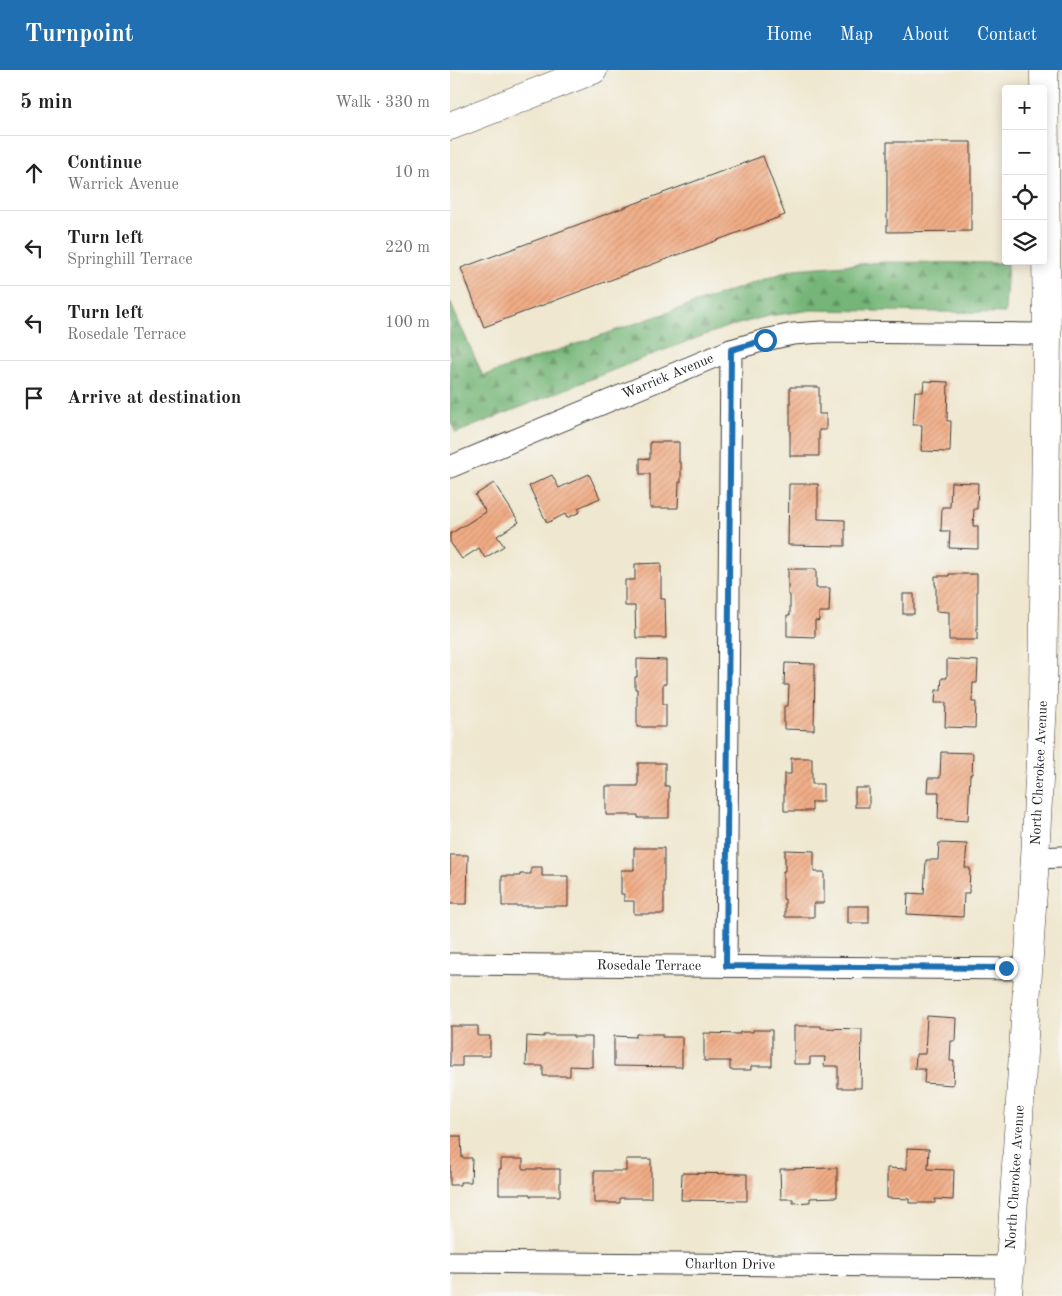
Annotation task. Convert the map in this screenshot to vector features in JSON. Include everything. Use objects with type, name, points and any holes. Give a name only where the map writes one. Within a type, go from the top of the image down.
[{"type":"main road","points":[[454,122],[593,70]]},
{"type":"main road","name":"North Cherokee Avenue","points":[[1008,1296],[1035,858],[1054,503],[1047,334],[1044,70]]},
{"type":"street","name":"Warrick Avenue","points":[[450,467],[731,350],[765,340],[794,334],[822,332],[1047,334]]},
{"type":"street","points":[[726,966],[731,350]]},
{"type":"street","points":[[1035,858],[1062,857]]},
{"type":"street","name":"Rosedale Terrace","points":[[450,964],[1028,969]]},
{"type":"street","name":"Charlton Drive","points":[[450,1262],[1010,1267]]},
{"type":"green space","points":[[884,262],[1002,263],[1002,265],[1008,265],[1005,313],[812,310],[768,316],[724,328],[651,355],[456,433],[450,421],[450,302],[483,376],[794,269]]},
{"type":"building","points":[[887,142],[971,142],[971,231],[887,232]]},
{"type":"building","points":[[763,156],[785,215],[484,327],[461,268]]},
{"type":"building","points":[[924,381],[948,382],[947,421],[951,421],[950,452],[921,451],[922,425],[913,425],[915,391],[923,392]]},
{"type":"building","points":[[790,387],[819,387],[819,414],[826,414],[826,430],[819,430],[819,456],[790,456]]},
{"type":"building","points":[[650,442],[679,442],[681,482],[679,482],[678,508],[650,508],[650,474],[640,474],[640,458],[650,459]]},
{"type":"building","points":[[589,474],[600,498],[578,508],[580,512],[567,518],[565,514],[547,523],[529,486],[552,475],[559,488]]},
{"type":"building","points":[[951,482],[978,483],[977,509],[974,509],[973,526],[978,526],[978,549],[949,548],[950,531],[941,531],[942,507],[950,507]]},
{"type":"building","points":[[494,483],[519,522],[497,536],[504,546],[485,558],[479,548],[462,559],[450,542],[450,534],[486,512],[475,495]]},
{"type":"building","points":[[789,484],[818,484],[818,519],[845,520],[845,546],[788,545]]},
{"type":"building","points":[[661,563],[661,599],[665,599],[666,638],[636,638],[635,606],[625,606],[625,580],[635,580],[635,564]]},
{"type":"building","points":[[788,569],[816,569],[816,588],[830,588],[829,612],[819,612],[819,621],[815,620],[815,637],[787,636],[787,615],[790,615]]},
{"type":"building","points":[[949,574],[977,574],[977,640],[949,640],[949,612],[936,611],[935,576],[949,576]]},
{"type":"building","points":[[903,594],[914,594],[914,614],[903,614]]},
{"type":"building","points":[[637,659],[666,660],[666,684],[663,684],[663,704],[666,704],[666,727],[637,727],[637,689],[635,689],[635,677],[637,677]]},
{"type":"building","points":[[947,659],[978,661],[977,683],[973,683],[972,702],[976,702],[975,728],[945,727],[946,703],[935,703],[936,690],[941,690],[942,678],[947,678]]},
{"type":"building","points":[[785,663],[815,664],[814,730],[784,729],[784,706],[788,706],[789,685],[784,685]]},
{"type":"building","points":[[941,752],[973,753],[968,821],[938,819],[939,792],[927,792],[928,778],[940,778]]},
{"type":"building","points":[[791,758],[812,758],[812,784],[823,784],[823,802],[812,802],[812,811],[784,811],[784,774],[791,774]]},
{"type":"building","points":[[638,763],[665,763],[665,786],[669,786],[669,818],[638,818],[638,815],[606,815],[606,786],[638,786]]},
{"type":"building","points":[[855,788],[869,788],[869,807],[855,807]]},
{"type":"building","points":[[939,843],[967,844],[965,868],[970,868],[969,893],[964,893],[963,917],[907,914],[908,893],[924,894],[926,860],[938,860]]},
{"type":"building","points":[[634,848],[664,848],[664,914],[634,914],[634,901],[624,901],[624,894],[621,894],[621,870],[634,870]]},
{"type":"building","points":[[785,850],[814,851],[814,872],[824,872],[824,903],[814,903],[814,917],[785,917],[783,871],[785,871]]},
{"type":"building","points":[[450,855],[468,855],[467,904],[450,904]]},
{"type":"building","points":[[531,867],[542,867],[542,876],[568,876],[568,906],[502,906],[502,876],[531,874]]},
{"type":"building","points":[[848,906],[869,906],[869,923],[848,923]]},
{"type":"building","points":[[927,1016],[956,1018],[955,1041],[951,1041],[950,1061],[954,1061],[953,1085],[924,1083],[925,1069],[915,1069],[916,1054],[925,1054]]},
{"type":"building","points":[[450,1026],[478,1026],[478,1036],[490,1036],[490,1056],[462,1056],[462,1066],[450,1066]]},
{"type":"building","points":[[794,1026],[862,1029],[861,1088],[838,1088],[838,1066],[824,1066],[825,1057],[810,1057],[810,1064],[794,1064]]},
{"type":"building","points":[[753,1030],[772,1030],[772,1066],[751,1066],[751,1070],[730,1070],[730,1061],[704,1061],[704,1033],[740,1034],[740,1032],[753,1032]]},
{"type":"building","points":[[636,1034],[662,1034],[662,1037],[682,1037],[682,1067],[614,1066],[614,1036],[636,1037]]},
{"type":"building","points":[[544,1035],[592,1037],[592,1067],[570,1066],[570,1076],[543,1076],[543,1066],[526,1066],[527,1036],[544,1037]]},
{"type":"building","points":[[450,1136],[461,1136],[462,1158],[472,1158],[471,1182],[460,1182],[460,1185],[450,1185]]},
{"type":"building","points":[[907,1148],[929,1149],[928,1169],[954,1170],[953,1200],[935,1199],[935,1203],[909,1203],[909,1199],[887,1198],[887,1168],[907,1169]]},
{"type":"building","points":[[501,1159],[523,1159],[523,1169],[560,1169],[560,1196],[499,1194]]},
{"type":"building","points":[[626,1159],[651,1159],[651,1198],[620,1198],[620,1203],[594,1203],[594,1171],[626,1171]]},
{"type":"building","points":[[837,1168],[837,1197],[810,1198],[810,1202],[793,1203],[793,1199],[781,1199],[780,1169]]},
{"type":"building","points":[[682,1173],[747,1174],[747,1201],[681,1200]]},
{"type":"route","points":[[765,340],[731,350],[726,966],[1006,968]]}]
